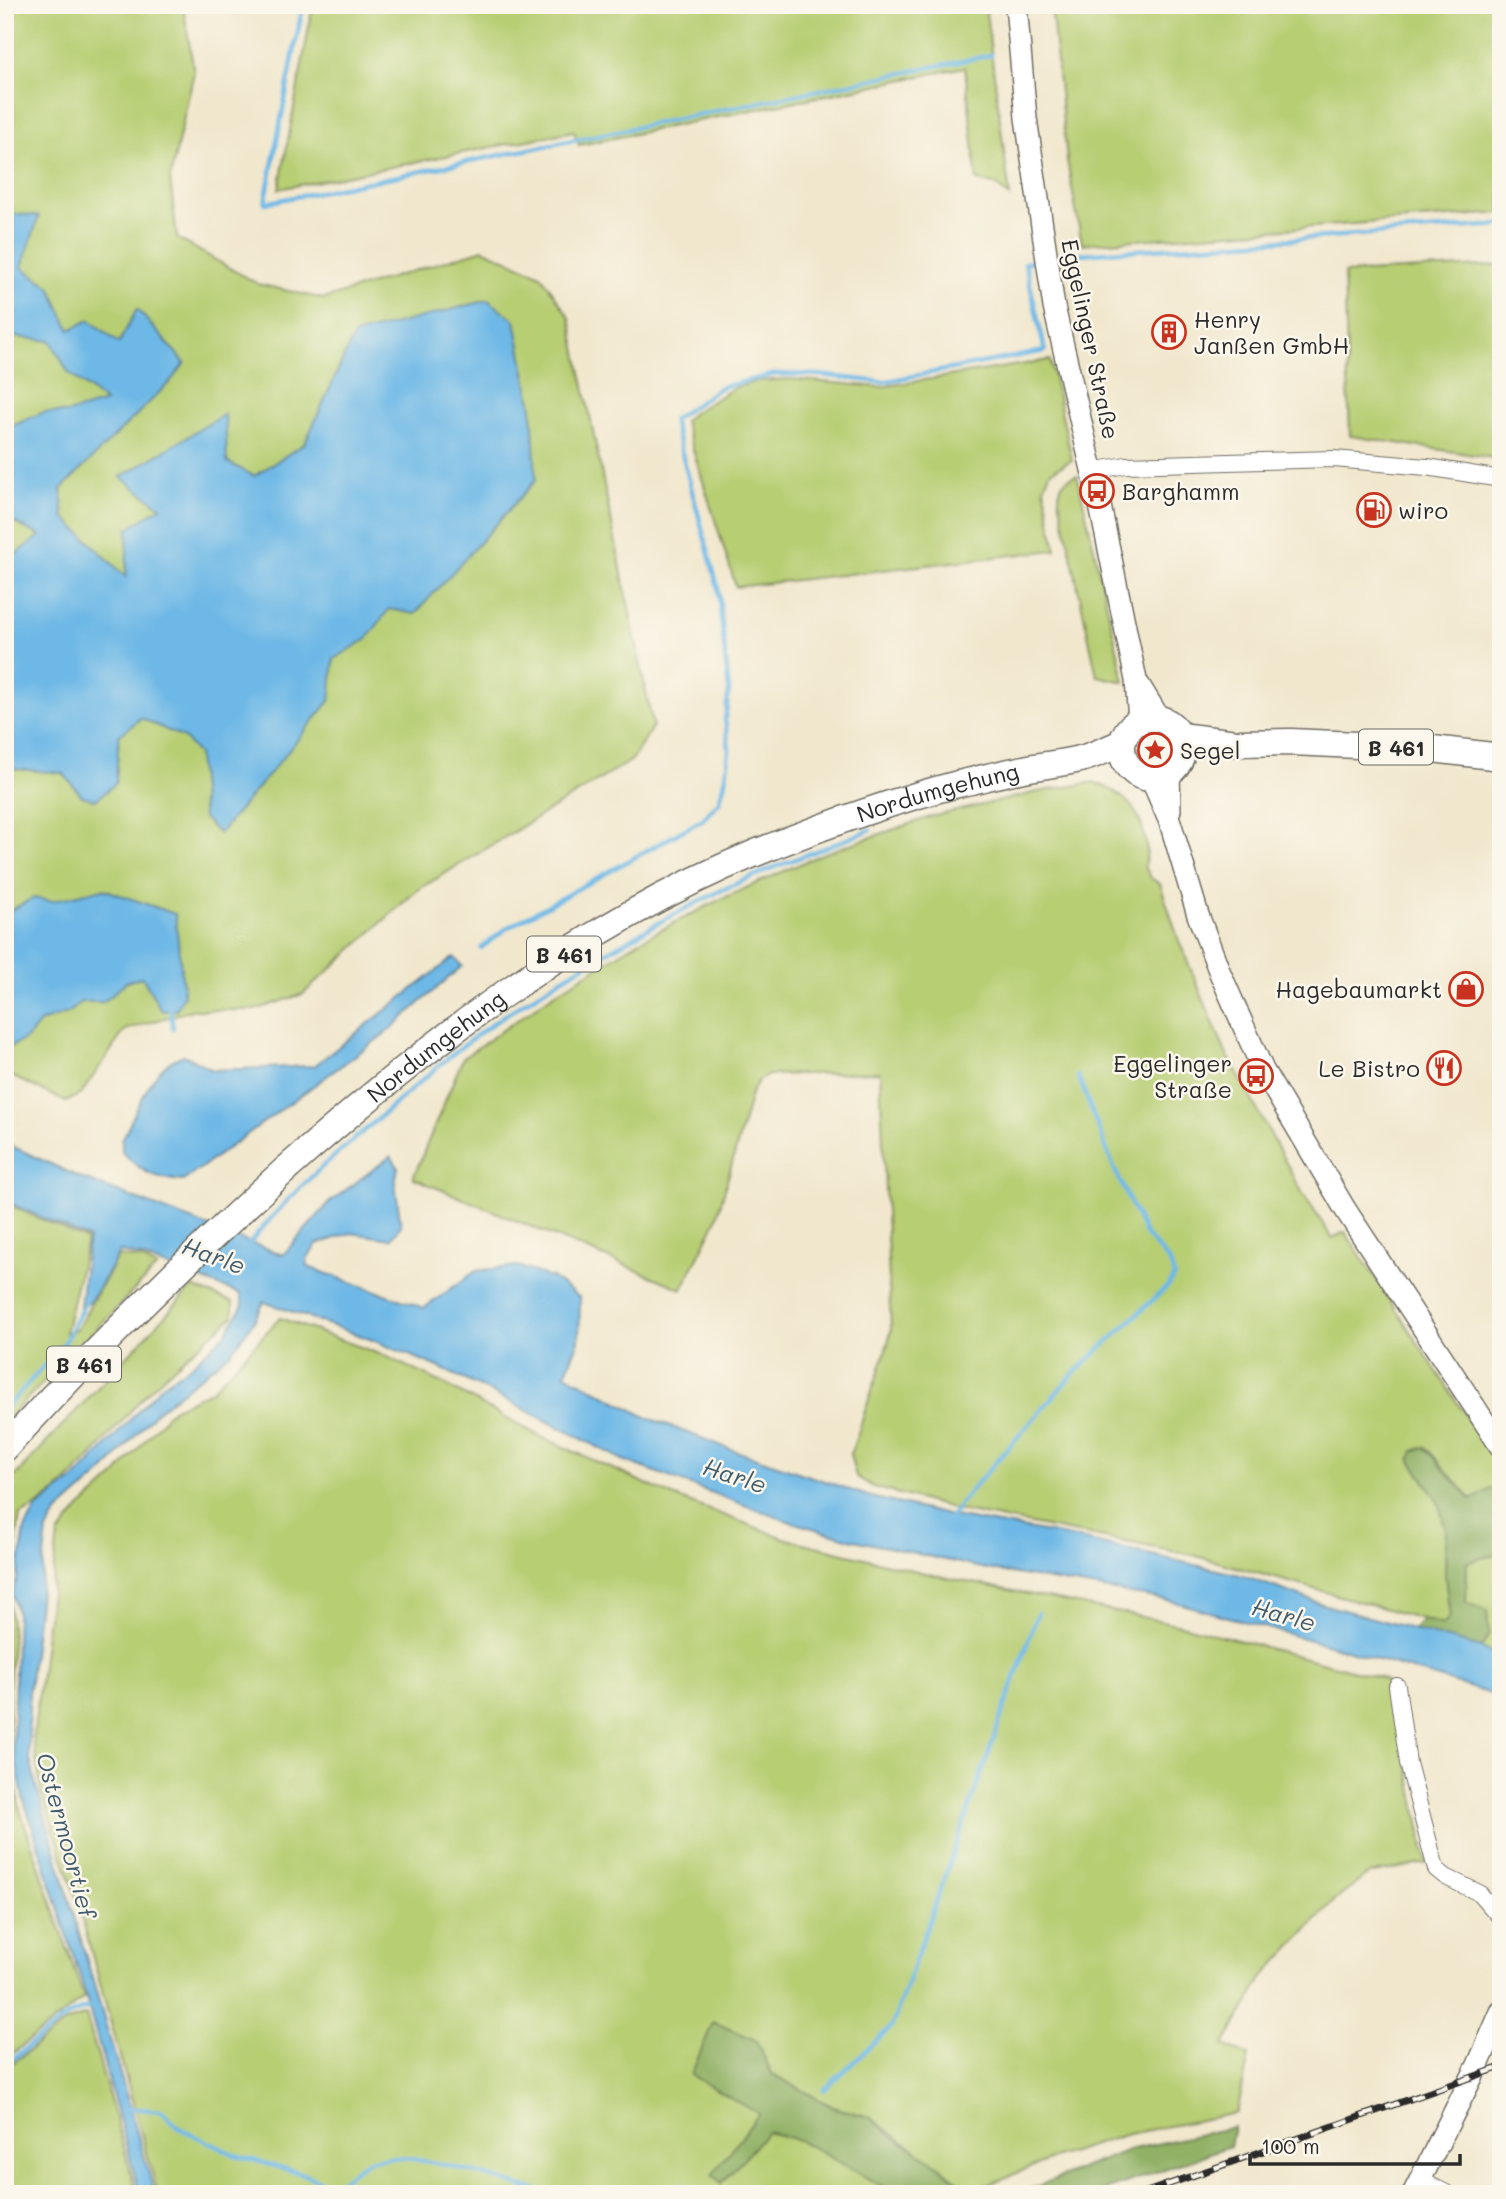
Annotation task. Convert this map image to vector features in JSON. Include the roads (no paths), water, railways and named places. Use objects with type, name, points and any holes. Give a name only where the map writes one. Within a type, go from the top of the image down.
[{"type":"main road","points":[[1124,753],[1125,734],[1149,719],[1168,722],[1170,760]]},
{"type":"main road","name":"B 461","points":[[1124,753],[1132,771],[1236,743],[1291,741],[1424,748],[1501,757]]},
{"type":"main road","name":"Nordumgehung","points":[[5,1448],[166,1282],[229,1221],[333,1129],[442,1039],[510,989],[575,947],[639,911],[749,856],[832,823],[957,785],[1083,758],[1124,753]]},
{"type":"street","name":"Eggelinger Straße","points":[[1016,5],[1026,118],[1054,307],[1136,680],[1149,719]]},
{"type":"street","points":[[1092,471],[1126,465],[1334,459],[1427,467],[1501,479]]},
{"type":"street","points":[[1170,760],[1170,822],[1198,915],[1220,973],[1263,1070],[1345,1209],[1501,1447]]},
{"type":"street","points":[[1397,1686],[1408,1763],[1436,1870],[1479,1893],[1501,1918]]},
{"type":"street","points":[[1448,2194],[1417,2187],[1501,2012]]},
{"type":"water","points":[[5,213],[39,216],[22,267],[50,287],[70,330],[89,320],[119,343],[137,309],[185,363],[169,383],[61,489],[64,517],[126,577],[128,529],[161,507],[121,477],[225,414],[227,462],[254,476],[305,443],[354,335],[488,300],[515,320],[532,408],[536,480],[415,614],[389,609],[367,639],[334,659],[330,701],[219,834],[203,818],[198,754],[184,738],[141,718],[119,736],[116,783],[96,800],[82,796],[63,773],[5,768],[5,562],[40,536],[5,517],[5,429],[44,412],[68,413],[105,402],[68,372],[51,341],[16,337],[5,331]]},
{"type":"water","points":[[103,889],[175,914],[184,995],[176,1010],[162,1011],[142,977],[126,982],[104,1002],[81,1002],[70,1012],[41,1022],[27,1038],[5,1050],[5,934],[11,910],[33,898],[52,901]]},
{"type":"water","points":[[454,957],[462,966],[386,1033],[183,1181],[149,1173],[122,1152],[122,1140],[146,1091],[153,1079],[172,1061],[184,1055],[213,1070],[314,1066]]},
{"type":"water","name":"Harle","points":[[5,1143],[81,1178],[283,1255],[330,1202],[391,1156],[398,1167],[395,1183],[401,1226],[391,1239],[351,1233],[317,1244],[307,1259],[308,1267],[424,1308],[476,1271],[518,1266],[554,1279],[580,1298],[579,1341],[565,1374],[646,1417],[871,1497],[947,1515],[1066,1536],[1240,1575],[1325,1605],[1481,1648],[1501,1656],[1501,1697],[1167,1600],[987,1569],[850,1539],[785,1520],[623,1460],[436,1366],[370,1339],[264,1302],[254,1321],[230,1353],[155,1413],[104,1471],[57,1513],[47,1530],[29,1690],[29,1754],[155,2194],[140,2194],[81,1979],[23,1797],[13,1745],[17,1613],[12,1593],[17,1579],[25,1529],[36,1509],[79,1475],[162,1385],[192,1365],[227,1332],[243,1305],[241,1294],[142,1257],[120,1252],[89,1303],[80,1307],[88,1238],[5,1201]]},
{"type":"waterway","points":[[303,5],[265,203],[991,55]]},
{"type":"waterway","points":[[1079,254],[1501,225]]},
{"type":"waterway","points":[[481,948],[507,928],[702,820],[719,802],[726,778],[729,749],[725,719],[729,691],[718,588],[673,420],[721,387],[776,374],[820,375],[882,382],[1045,351],[1025,263],[1035,261]]},
{"type":"waterway","name":"Harle","points":[[247,1247],[293,1195],[327,1163],[439,1065],[502,1017],[602,955],[704,899],[765,871],[870,830]]},
{"type":"waterway","points":[[170,1005],[173,1028]]},
{"type":"waterway","points":[[949,1519],[1071,1376],[1168,1286],[1174,1276],[1170,1262],[1145,1234],[1114,1168],[1078,1076]]},
{"type":"waterway","points":[[5,1409],[63,1345],[86,1301]]},
{"type":"waterway","points":[[824,2090],[892,2026],[1038,1613]]},
{"type":"waterway","points":[[5,2065],[67,2016],[94,2005]]},
{"type":"waterway","points":[[126,2108],[162,2111],[179,2128],[235,2155],[307,2175],[334,2188],[363,2164],[390,2158],[459,2168],[546,2194]]},
{"type":"waterway","points":[[647,2194],[686,2186]]},
{"type":"railway","points":[[1141,2194],[1501,2067]]},
{"type":"place","name":"Henry Janßen GmbH","points":[[1169,332]]},
{"type":"place","name":"Barghamm","points":[[1097,491]]},
{"type":"place","name":"wiro","points":[[1374,510]]},
{"type":"place","name":"Segel","points":[[1155,750]]},
{"type":"place","name":"Hagebaumarkt","points":[[1466,989]]},
{"type":"place","name":"Le Bistro","points":[[1444,1068]]},
{"type":"place","name":"Eggelinger Straße","points":[[1256,1076]]},
{"type":"water label","name":"Ostermoortief","points":[[67,1835]]}]
